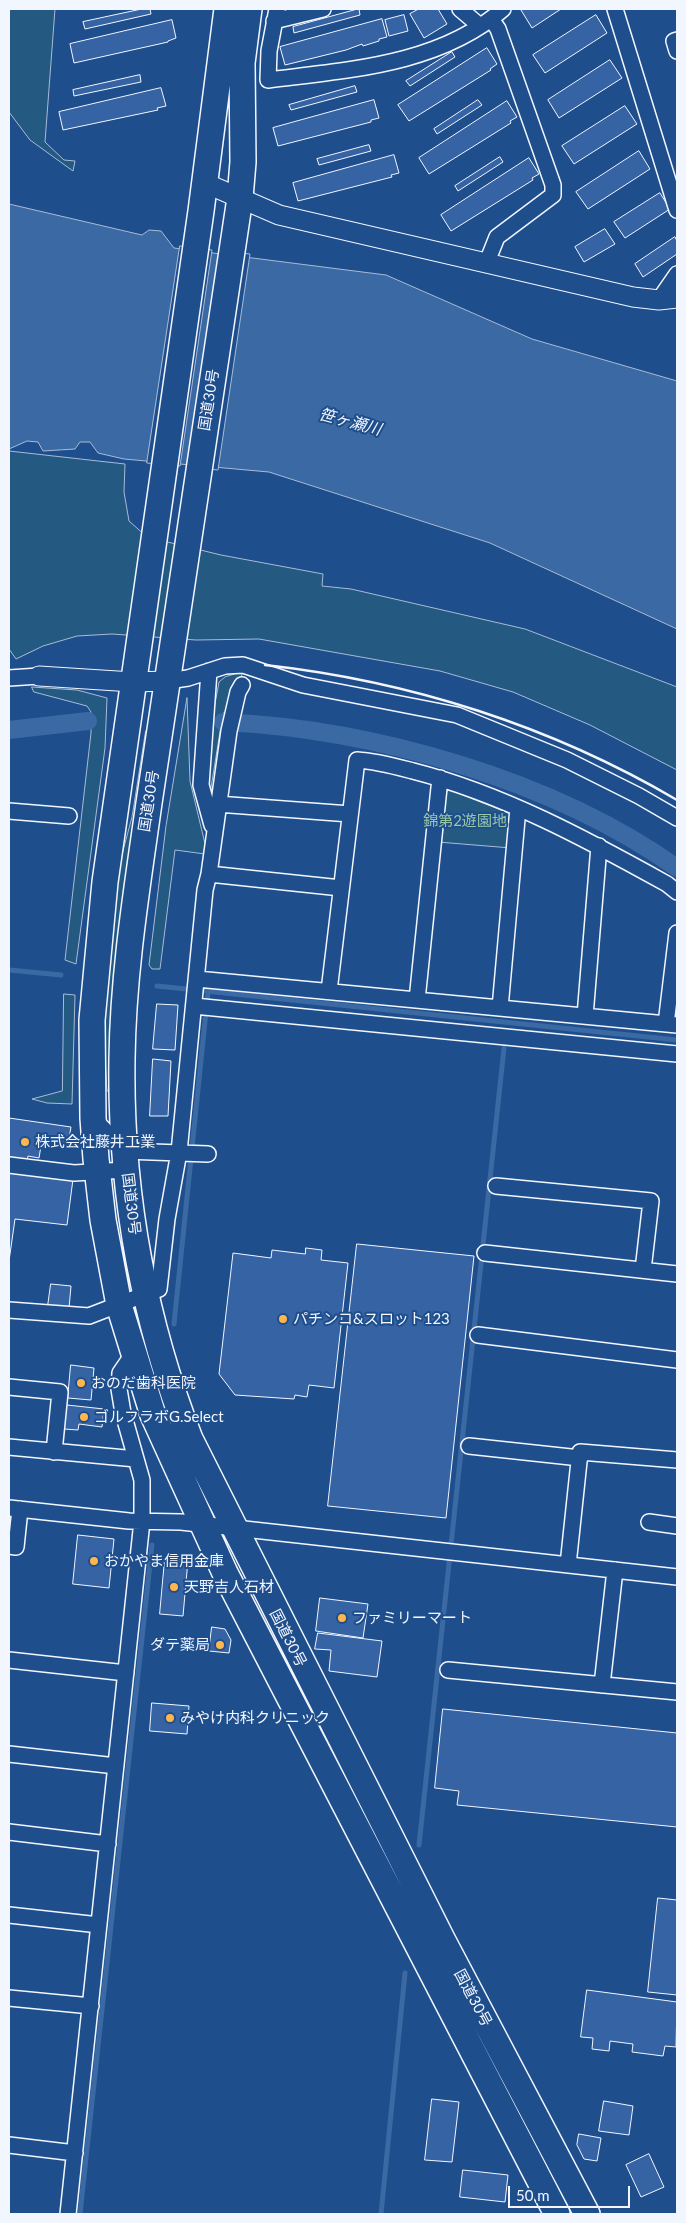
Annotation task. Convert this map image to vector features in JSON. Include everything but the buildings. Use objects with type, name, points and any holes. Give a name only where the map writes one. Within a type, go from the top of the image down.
[{"type":"highway","name":"国道30号","points":[[227,9],[205,184],[105,882],[92,1020],[93,1118],[115,1166],[129,1203],[130,1307],[133,1354],[153,1415],[225,1573],[558,2214]]},
{"type":"highway","name":"国道30号","points":[[115,1166],[127,978],[135,900],[240,198],[243,162],[242,63],[249,9]]},
{"type":"highway","name":"国道30号","points":[[130,1307],[173,1396],[190,1439],[233,1529],[438,1930],[587,2214]]},
{"type":"street","points":[[323,9],[275,15],[269,51],[268,80],[369,67],[434,50],[491,18]]},
{"type":"street","points":[[460,9],[491,18],[498,30],[553,185],[553,195],[497,238],[487,262]]},
{"type":"street","points":[[615,9],[677,210]]},
{"type":"street","points":[[677,40],[674,41],[677,51]]},
{"type":"street","points":[[205,184],[279,215],[633,297],[668,299],[677,274]]},
{"type":"street","points":[[9,678],[39,676],[133,682],[169,670],[209,671],[225,666],[243,665],[303,685],[457,715],[567,760],[677,818]]},
{"type":"street","points":[[209,671],[201,784],[214,832]]},
{"type":"street","points":[[9,1310],[89,1316],[130,1307],[159,1289],[167,1219],[193,1153],[205,890],[209,874],[217,804],[229,730],[238,692],[242,685]]},
{"type":"street","points":[[329,991],[356,760],[372,761],[440,778],[518,808],[599,846],[667,884],[677,892]]},
{"type":"street","points":[[417,1000],[440,778]]},
{"type":"street","points":[[217,804],[350,814]]},
{"type":"street","points":[[500,1008],[518,808]]},
{"type":"street","points":[[9,811],[69,816]]},
{"type":"street","points":[[585,1016],[599,846]]},
{"type":"street","points":[[209,874],[341,888]]},
{"type":"street","points":[[199,997],[329,991],[672,1025],[677,933]]},
{"type":"street","points":[[199,997],[677,1054]]},
{"type":"street","points":[[93,1118],[115,1166]]},
{"type":"street","points":[[9,1165],[74,1172],[193,1153]]},
{"type":"street","points":[[496,1186],[650,1201],[643,1270]]},
{"type":"street","points":[[485,1253],[677,1274]]},
{"type":"street","points":[[478,1335],[677,1360]]},
{"type":"street","points":[[68,2214],[142,1521],[142,1480],[123,1412],[119,1389],[120,1373],[133,1354]]},
{"type":"street","points":[[9,1387],[60,1392],[54,1452]]},
{"type":"street","points":[[468,1446],[580,1458]]},
{"type":"street","points":[[9,1447],[136,1459]]},
{"type":"street","points":[[568,1565],[580,1452],[677,1460]]},
{"type":"street","points":[[9,1546],[16,1547],[14,1509],[92,1518],[155,1520],[677,1577]]},
{"type":"street","points":[[648,1522],[677,1526]]},
{"type":"street","points":[[602,1685],[615,1570]]},
{"type":"street","points":[[9,1660],[126,1673]]},
{"type":"street","points":[[448,1670],[677,1692]]},
{"type":"street","points":[[9,1754],[116,1766]]},
{"type":"street","points":[[9,1832],[108,1844]]},
{"type":"street","points":[[9,1915],[99,1925]]},
{"type":"street","points":[[9,1998],[91,2006]]},
{"type":"street","points":[[9,2145],[75,2153]]},
{"type":"green space","points":[[9,9],[55,9],[45,142],[64,160],[75,161],[73,171],[30,140],[9,112]]},
{"type":"green space","points":[[9,451],[125,464],[124,492],[129,521],[147,537],[221,555],[323,574],[322,586],[351,589],[525,629],[677,687],[677,770],[590,725],[513,692],[440,671],[259,639],[196,640],[112,634],[77,636],[43,646],[16,659],[9,649]]},
{"type":"green space","points":[[242,672],[241,682],[226,713],[223,713],[210,794],[207,785],[207,757],[219,682],[225,677]]},
{"type":"green space","points":[[32,687],[77,690],[107,698],[105,748],[76,964],[65,960],[91,733],[91,712],[87,706],[34,692]]},
{"type":"green space","points":[[187,698],[190,781],[206,848],[205,854],[175,850],[160,969],[152,969],[149,965],[166,826]]},
{"type":"green space","points":[[146,731],[153,733],[110,1091],[107,1091],[103,1027],[106,977],[120,862],[132,817]]},
{"type":"green space","name":"錦第2遊園地","points":[[450,790],[511,814],[511,848],[438,842],[443,794]]},
{"type":"green space","points":[[64,994],[75,995],[72,1104],[47,1103],[32,1099],[62,1091]]},
{"type":"water","name":"笹ヶ瀬川","points":[[9,204],[142,235],[149,230],[161,231],[174,248],[386,275],[532,339],[677,381],[677,629],[490,543],[269,472],[124,459],[98,453],[90,442],[80,442],[75,449],[43,451],[38,442],[27,441],[9,449]]},
{"type":"pier","points":[[180,246],[212,250],[180,466],[147,463]]},
{"type":"pier","points":[[222,251],[250,254],[218,470],[190,467]]},
{"type":"waterway","points":[[9,730],[88,721]]},
{"type":"waterway","points":[[223,722],[340,735],[400,748],[460,765],[519,785],[575,809],[628,837],[677,868]]},
{"type":"waterway","points":[[9,970],[61,975]]},
{"type":"waterway","points":[[157,986],[677,1040]]},
{"type":"waterway","points":[[174,1324],[208,992]]},
{"type":"waterway","points":[[419,1845],[504,1048]]},
{"type":"waterway","points":[[80,2214],[152,1545]]},
{"type":"waterway","points":[[381,2214],[405,1973]]},
{"type":"wall","points":[[265,665],[373,682],[426,695],[478,711],[530,729],[580,750],[677,800]]},
{"type":"place","name":"株式会社藤井工業","points":[[25,1142]]},
{"type":"place","name":"パチンコ&スロット123","points":[[283,1319]]},
{"type":"place","name":"おのだ歯科医院","points":[[81,1383]]},
{"type":"place","name":"ゴルフラボG.Select","points":[[84,1417]]},
{"type":"place","name":"おかやま信用金庫","points":[[94,1561]]},
{"type":"place","name":"天野吉人石材","points":[[174,1587]]},
{"type":"place","name":"ファミリーマート","points":[[342,1618]]},
{"type":"place","name":"ダテ薬局","points":[[220,1645]]},
{"type":"place","name":"みやけ内科クリニック","points":[[170,1718]]}]
